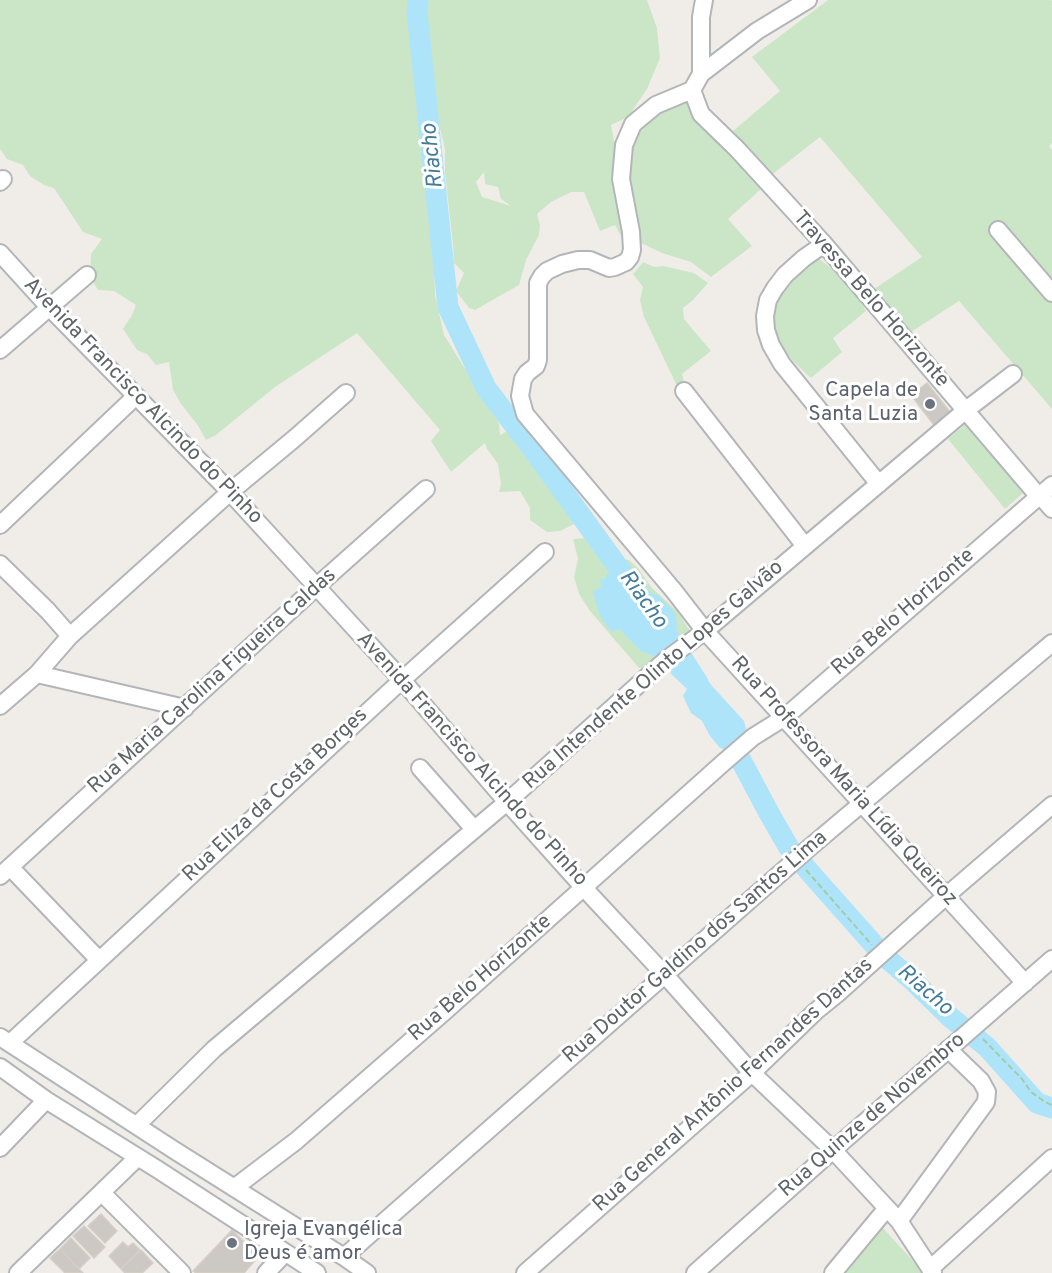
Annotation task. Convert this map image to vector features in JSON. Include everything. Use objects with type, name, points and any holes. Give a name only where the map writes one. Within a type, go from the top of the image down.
[{"type":"street","points":[[701,74],[701,17],[704,0]]},
{"type":"street","points":[[692,90],[701,74],[757,31],[808,0]]},
{"type":"street","name":"Travessa Belo Horizonte","points":[[692,90],[701,114],[737,149],[824,244],[1035,492],[1046,490],[1052,508]]},
{"type":"street","name":"Rua Professora Maria Lídia Queiroz","points":[[692,90],[656,105],[633,124],[624,145],[621,179],[632,250],[626,262],[609,268],[590,260],[578,260],[547,271],[539,279],[538,360],[536,366],[523,379],[521,386],[520,396],[525,414],[705,631],[1025,983]]},
{"type":"street","points":[[998,230],[1052,293]]},
{"type":"street","points":[[824,244],[784,275],[775,288],[768,300],[765,316],[766,330],[771,345],[782,364],[879,484]]},
{"type":"street","name":"Avenida Francisco Alcindo do Pinho","points":[[0,253],[49,307],[230,492],[402,680],[507,802],[752,1073],[833,1150],[899,1221],[932,1271]]},
{"type":"street","points":[[0,350],[87,274]]},
{"type":"street","name":"Rua Intendente Olinto Lopes Galvão","points":[[137,1125],[214,1049],[507,802],[667,659],[705,631],[966,410],[1014,374]]},
{"type":"street","points":[[684,390],[805,546]]},
{"type":"street","points":[[0,706],[37,674],[70,636],[230,492],[346,393]]},
{"type":"street","points":[[0,525],[136,396]]},
{"type":"street","name":"Rua Maria Carolina Figueira Caldas","points":[[5,872],[426,489]]},
{"type":"street","name":"Rua Belo Horizonte","points":[[234,1188],[296,1141],[443,1014],[723,763],[753,737],[784,717],[1046,490]]},
{"type":"street","name":"Rua Eliza da Costa Borges","points":[[5,1040],[99,960],[402,680],[545,552]]},
{"type":"street","points":[[0,564],[70,636]]},
{"type":"street","name":"Rua Doutor Galdino dos Santos Lima","points":[[344,1257],[798,858],[1052,643]]},
{"type":"street","points":[[37,674],[185,708]]},
{"type":"street","points":[[420,768],[474,829]]},
{"type":"street","name":"Rua General Antônio Fernandes Dantas","points":[[525,1273],[752,1073],[816,1011],[1052,805]]},
{"type":"street","points":[[5,872],[99,960]]},
{"type":"street","name":"Rua Quinze de Novembro","points":[[695,1273],[1052,959]]},
{"type":"street","points":[[5,1040],[367,1273]]},
{"type":"street","points":[[899,1221],[986,1102],[987,1092],[981,1081],[954,1044]]},
{"type":"street","points":[[0,1067],[46,1100],[317,1273]]},
{"type":"street","points":[[0,1148],[46,1100]]},
{"type":"street","points":[[157,1169],[174,1150]]},
{"type":"street","points":[[28,1270],[138,1157]]},
{"type":"street","points":[[932,1271],[1052,1158]]},
{"type":"street","points":[[102,1192],[182,1273]]},
{"type":"street","points":[[833,1273],[887,1208]]},
{"type":"street","points":[[266,1273],[285,1253]]},
{"type":"path","points":[[798,858],[881,954]]},
{"type":"path","points":[[979,1023],[1031,1092],[1052,1104]]},
{"type":"green space","points":[[0,0],[412,0],[413,41],[427,154],[422,170],[428,182],[435,295],[444,335],[499,423],[500,435],[521,424],[587,508],[574,524],[560,531],[547,532],[530,520],[530,508],[520,491],[499,492],[501,484],[498,464],[485,443],[451,472],[431,441],[440,430],[357,333],[275,387],[216,435],[206,440],[173,390],[169,362],[156,365],[147,354],[137,350],[123,329],[136,305],[114,291],[98,290],[90,277],[91,254],[102,239],[83,232],[54,188],[30,176],[23,165],[7,159],[0,149]]},
{"type":"green space","points":[[428,0],[647,0],[657,28],[660,58],[647,89],[628,117],[611,125],[625,233],[623,240],[615,225],[600,231],[584,192],[571,192],[551,202],[537,214],[540,225],[539,235],[526,260],[519,285],[475,310],[469,308],[456,291],[464,273],[454,263],[445,173],[445,149],[437,116],[426,15]],"holes":[[[484,172],[485,184],[498,187],[501,199],[511,206],[482,197],[476,182]]]},
{"type":"green space","points":[[828,0],[1052,1],[1052,143],[1049,146],[1052,150],[1052,409],[959,301],[911,332],[874,289],[922,257],[820,137],[770,176],[733,131],[780,91],[752,57]]},
{"type":"green space","points":[[684,99],[701,123],[718,138],[762,188],[728,219],[752,246],[711,277],[691,262],[662,253],[641,243],[626,175],[631,142],[654,115]]},
{"type":"green space","points":[[817,257],[846,280],[866,311],[833,338],[842,352],[811,378],[792,360],[779,342],[771,323],[778,291]]},
{"type":"green space","points":[[643,262],[654,267],[663,266],[694,273],[708,283],[683,308],[684,319],[711,351],[682,374],[685,385],[678,388],[644,317],[640,300],[643,287],[633,274]]},
{"type":"green space","points":[[966,424],[1023,493],[1005,509],[948,439]]},
{"type":"green space","points":[[587,538],[601,556],[629,560],[638,568],[652,588],[677,611],[690,631],[652,668],[639,668],[590,611],[579,594],[574,577],[578,559],[573,539]]},
{"type":"green space","points":[[881,1226],[924,1273],[844,1273]]},
{"type":"water","points":[[607,574],[621,575],[638,585],[642,591],[646,588],[659,596],[675,613],[676,636],[659,658],[641,651],[619,629],[612,632],[601,618],[593,591],[601,588],[600,579],[604,580]]},
{"type":"water","points":[[686,660],[696,665],[744,721],[747,733],[728,750],[720,748],[702,721],[691,713],[683,696],[687,689],[671,674],[671,668]]},
{"type":"building","name":"Capela de Santa Luzia","points":[[927,383],[950,412],[934,425],[911,395]]},
{"type":"building","points":[[101,1214],[117,1231],[105,1243],[88,1226]]},
{"type":"building","points":[[84,1226],[105,1247],[94,1258],[73,1236]]},
{"type":"building","name":"Igreja Evangélica Deus é amor","points":[[232,1230],[259,1256],[244,1273],[196,1273],[193,1271]]},
{"type":"building","points":[[71,1238],[90,1258],[79,1269],[60,1249]]},
{"type":"building","points":[[123,1242],[128,1247],[133,1243],[140,1250],[121,1269],[109,1256]]},
{"type":"building","points":[[60,1249],[83,1273],[65,1273],[50,1258]]},
{"type":"building","points":[[141,1250],[153,1263],[142,1273],[125,1273],[121,1269]]},
{"type":"waterway","name":"Riacho","points":[[418,0],[417,12],[448,307],[486,388],[668,636],[698,683]]},
{"type":"waterway","name":"Riacho","points":[[727,734],[789,848],[813,876],[884,956],[950,1017],[987,1047],[1037,1103],[1052,1108]]},
{"type":"place","name":"Capela de Santa Luzia","points":[[930,404]]},
{"type":"place","name":"Igreja Evangélica Deus é amor","points":[[232,1243]]}]
